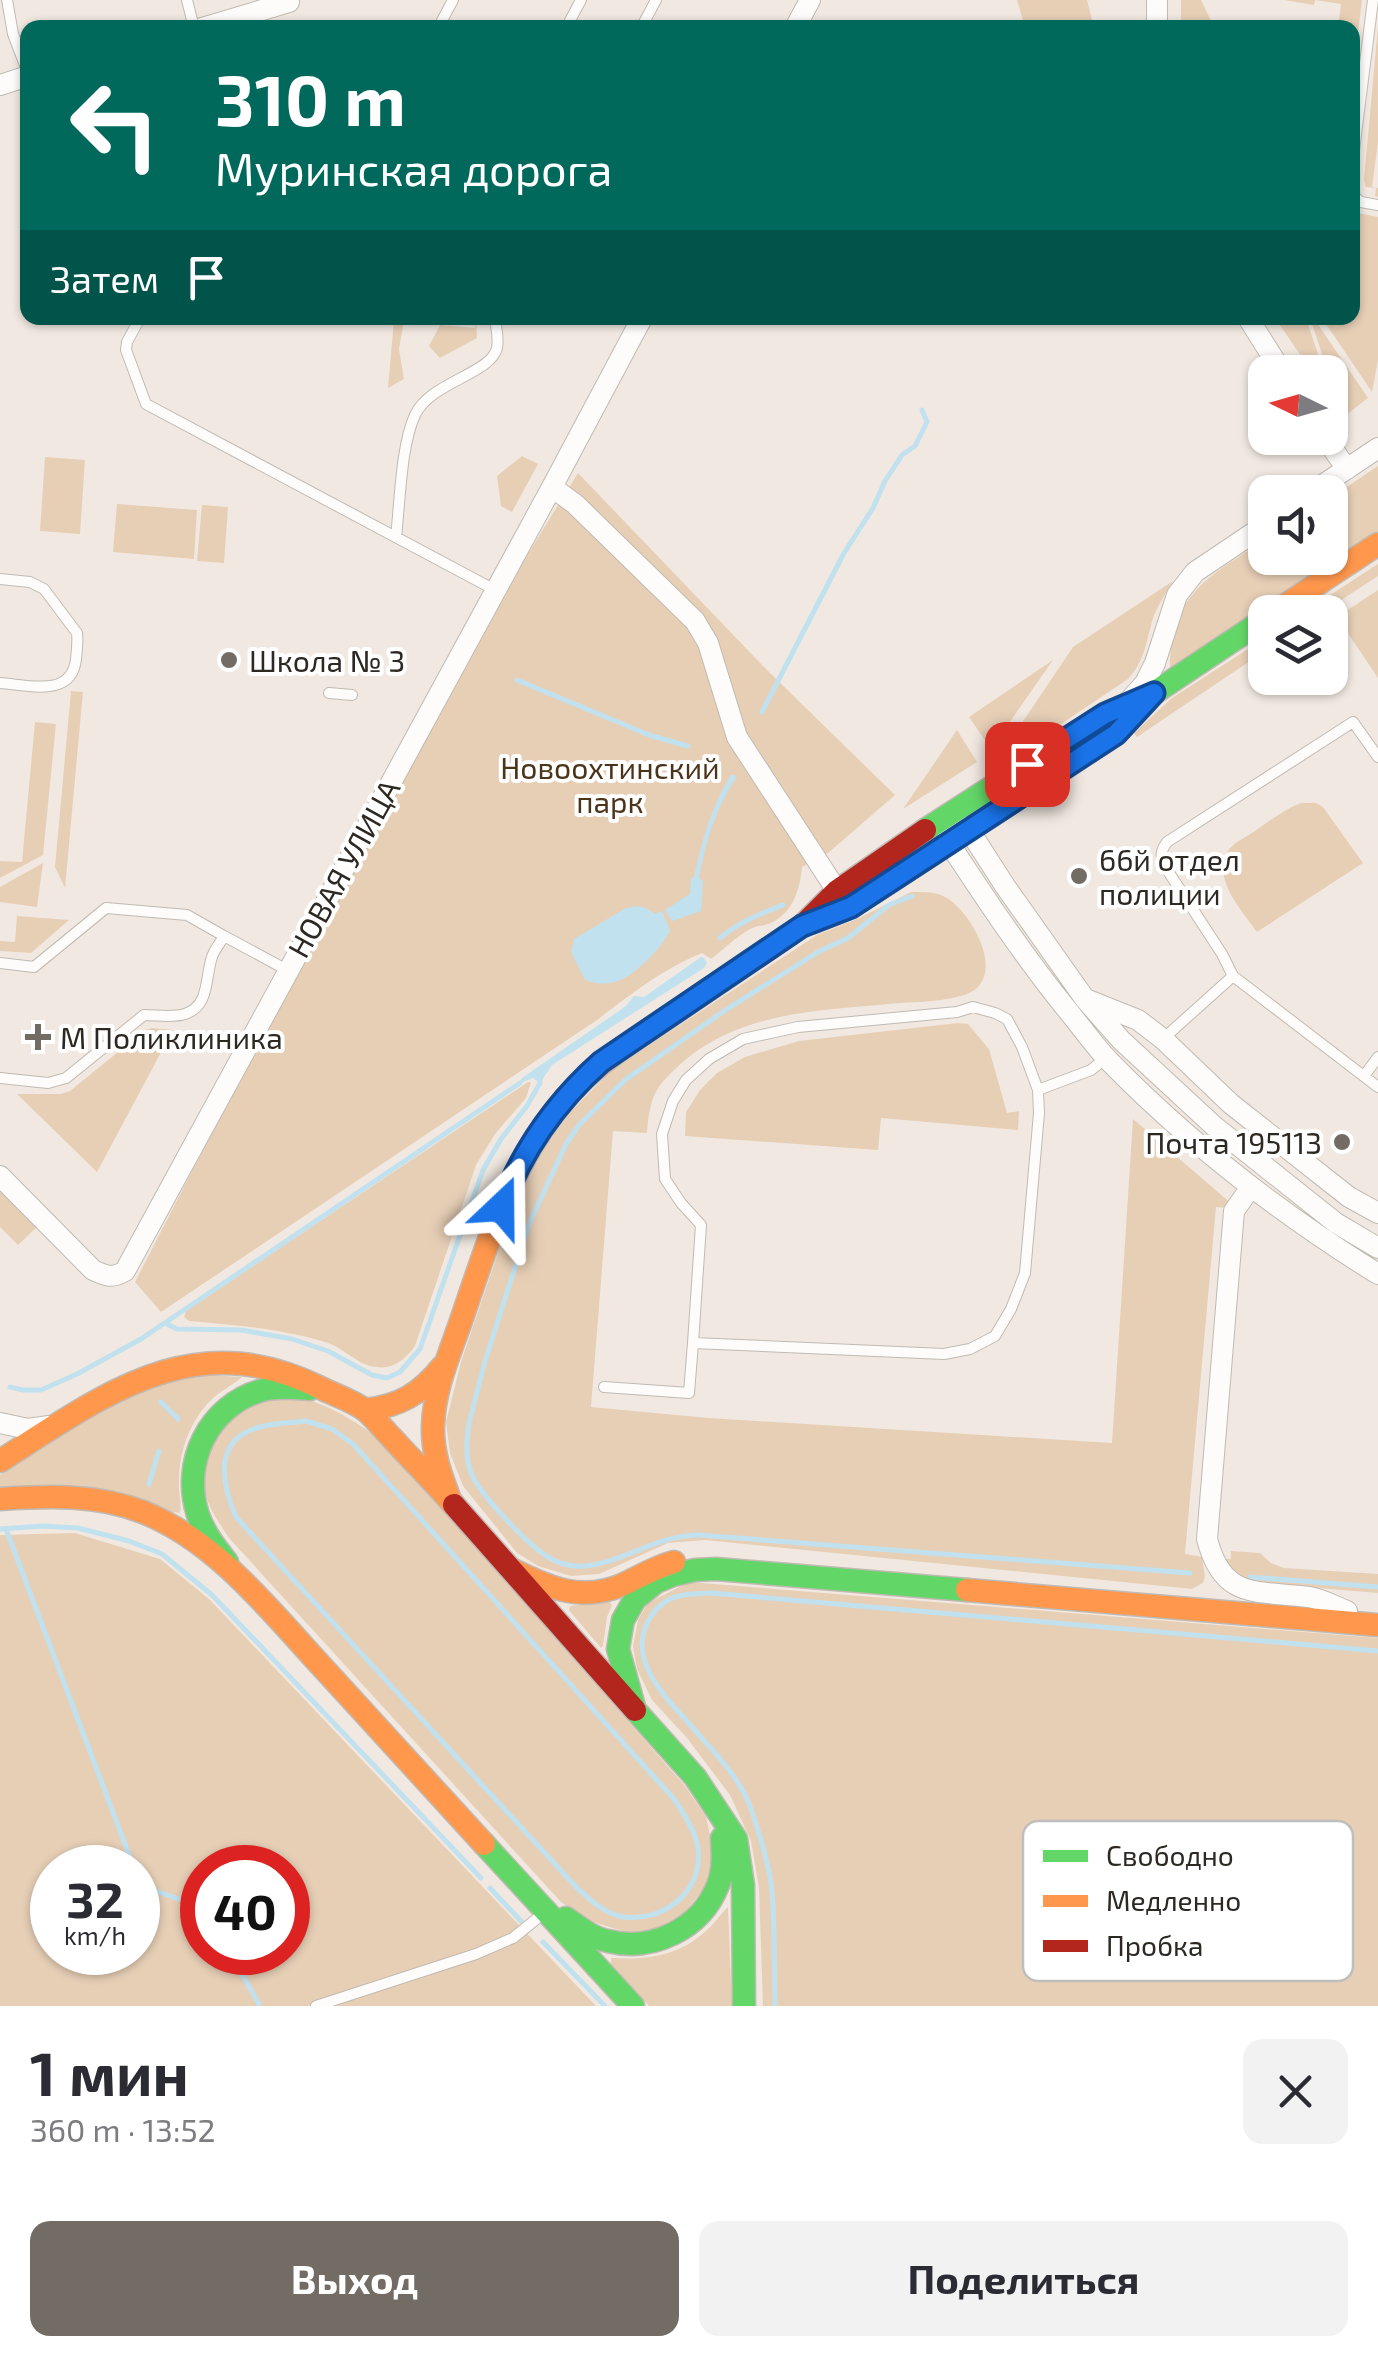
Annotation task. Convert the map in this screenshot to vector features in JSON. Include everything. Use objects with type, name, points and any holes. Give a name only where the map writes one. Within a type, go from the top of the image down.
[{"type":"main road","points":[[1301,595],[1378,544]]},
{"type":"main road","points":[[450,1500],[435,1449],[436,1403],[509,1186],[556,1107],[601,1062],[802,926],[836,891],[1105,714],[1154,693],[1248,630]]},
{"type":"main road","points":[[802,926],[851,907],[1116,734],[1154,693]]},
{"type":"main road","points":[[365,1410],[386,1408],[413,1398],[449,1358]]},
{"type":"main road","points":[[0,1461],[121,1388],[185,1365],[266,1366],[294,1374],[365,1410],[513,1570],[716,1806],[736,1839],[744,1885],[744,2006]]},
{"type":"main road","points":[[331,1391],[265,1389],[240,1398],[218,1414],[195,1457],[192,1487],[197,1514],[213,1544],[249,1588],[633,2006]]},
{"type":"main road","points":[[0,1499],[85,1497],[134,1508],[184,1533],[249,1588]]},
{"type":"main road","points":[[513,1570],[558,1592],[586,1596],[616,1588],[666,1564],[717,1558],[1378,1614]]},
{"type":"main road","points":[[635,1710],[618,1649],[623,1620],[635,1599],[656,1582],[695,1570],[1378,1624]]},
{"type":"main road","points":[[526,1890],[587,1933],[633,1945],[656,1943],[702,1915],[718,1888],[725,1854],[716,1806]]},
{"type":"street","points":[[253,20],[292,1]]},
{"type":"street","name":"НОВАЯ УЛИЦА","points":[[0,1176],[93,1270],[107,1277],[125,1270],[638,325]]},
{"type":"street","points":[[1252,325],[1271,355]]},
{"type":"street","points":[[1338,475],[1378,448]]},
{"type":"street","points":[[1338,455],[1347,469]]},
{"type":"street","points":[[552,487],[575,504],[694,621],[708,643],[742,747],[836,891]]},
{"type":"street","points":[[1126,706],[1146,683],[1177,595],[1195,572],[1248,536]]},
{"type":"street","points":[[946,817],[970,830],[1085,1000],[1121,1040],[1214,1126],[1336,1222],[1378,1248]]},
{"type":"street","points":[[946,817],[949,843],[1033,968],[1106,1058],[1251,1187],[1317,1236],[1378,1274]]},
{"type":"street","points":[[1085,1000],[1138,1020],[1231,1104],[1348,1196],[1378,1214]]},
{"type":"street","points":[[1251,1187],[1234,1211],[1207,1540],[1212,1560],[1224,1577],[1250,1591],[1314,1598],[1347,1611]]},
{"type":"street","points":[[0,1423],[40,1429],[60,1422]]},
{"type":"lane","points":[[7,0],[20,53]]},
{"type":"lane","points":[[1360,103],[1373,0]]},
{"type":"lane","points":[[136,325],[126,350],[146,404],[495,590]]},
{"type":"lane","points":[[396,537],[416,413],[433,392],[491,360],[498,346],[496,325]]},
{"type":"lane","points":[[0,579],[30,582],[44,589],[78,640],[75,671],[65,682],[55,687],[0,682]]},
{"type":"lane","points":[[329,693],[352,695]]},
{"type":"lane","points":[[1378,757],[1353,722],[1168,842],[1161,859],[1233,976],[1378,1087]]},
{"type":"lane","points":[[0,963],[34,967],[106,908],[188,915],[287,970]]},
{"type":"lane","points":[[0,1078],[48,1084],[66,1078],[144,1015],[177,1016],[194,1010],[201,1002],[212,958],[224,936]]},
{"type":"lane","points":[[1163,1039],[1233,976]]},
{"type":"lane","points":[[604,1387],[689,1393],[701,1225],[665,1180],[662,1134],[679,1091],[709,1059],[743,1040],[798,1027],[973,1008],[995,1012],[1007,1020],[1038,1090],[1038,1114],[1025,1274],[995,1336],[970,1349],[944,1354],[693,1343]]},
{"type":"lane","points":[[1364,1076],[1378,1057]]},
{"type":"lane","points":[[1038,1090],[1091,1070],[1106,1058]]},
{"type":"lane","points":[[316,2006],[476,1954],[513,1938],[545,1912]]},
{"type":"green space","points":[[1017,0],[1087,0],[1092,20],[1023,20]]},
{"type":"green space","points":[[1181,0],[1201,0],[1211,20],[1181,20]]},
{"type":"green space","points":[[1284,0],[1315,0],[1314,5]]},
{"type":"green space","points":[[1315,0],[1362,0],[1360,20],[1339,20],[1341,4]]},
{"type":"green space","points":[[1378,26],[1378,143],[1372,187],[1378,188],[1378,197],[1376,188],[1366,187],[1364,180]]},
{"type":"green space","points":[[1360,213],[1378,217],[1378,360],[1372,392],[1327,325],[1360,325]]},
{"type":"green space","points":[[394,325],[403,325],[399,349],[404,379],[388,388]]},
{"type":"green space","points":[[440,325],[476,325],[477,338],[440,358],[429,346]]},
{"type":"green space","points":[[1280,325],[1308,325],[1318,355],[1300,355]]},
{"type":"green space","points":[[1312,325],[1318,325],[1339,355],[1322,355]]},
{"type":"green space","points":[[1348,369],[1368,398],[1348,413]]},
{"type":"green space","points":[[522,456],[538,464],[512,512],[501,506],[497,476]]},
{"type":"green space","points":[[45,457],[85,460],[80,534],[40,531]]},
{"type":"green space","points":[[1378,466],[1378,531],[1348,551],[1348,486]]},
{"type":"green space","name":"Новоохтинский парк","points":[[578,473],[766,669],[895,795],[828,853],[802,867],[788,910],[774,921],[750,929],[711,959],[702,953],[661,974],[161,1312],[135,1282],[421,726]]},
{"type":"green space","points":[[117,504],[197,510],[194,559],[113,552]]},
{"type":"green space","points":[[202,505],[228,507],[224,563],[197,561]]},
{"type":"green space","points":[[1248,551],[1248,575],[1312,575],[1282,595],[1248,595],[1248,617],[1170,669],[1172,643],[1185,605],[1196,590]]},
{"type":"green space","points":[[1378,564],[1378,576],[1348,596],[1330,595]]},
{"type":"green space","points":[[1173,581],[1153,618],[1142,658],[1128,679],[1000,765],[997,760],[1073,647]]},
{"type":"green space","points":[[1378,590],[1378,678],[1348,633],[1348,610]]},
{"type":"green space","points":[[1248,649],[1248,662],[1137,737],[1134,733],[1172,698]]},
{"type":"green space","points":[[1053,660],[991,749],[969,717]]},
{"type":"green space","points":[[71,691],[83,692],[65,888],[55,867]]},
{"type":"green space","points":[[35,722],[56,724],[43,855],[0,878],[0,861],[22,862]]},
{"type":"green space","points":[[957,730],[977,762],[903,809]]},
{"type":"green space","points":[[1301,803],[1323,807],[1363,863],[1257,932],[1229,891],[1223,868],[1225,857],[1236,842]]},
{"type":"green space","points":[[43,863],[37,907],[0,902],[0,887]]},
{"type":"green space","points":[[911,892],[947,898],[965,915],[980,940],[986,967],[976,989],[940,1000],[787,1016],[733,1031],[684,1061],[663,1082],[652,1101],[647,1133],[613,1131],[591,1407],[1112,1443],[1133,1119],[1233,1205],[1216,1207],[1185,1554],[1202,1557],[1203,1583],[1192,1589],[705,1540],[668,1543],[599,1574],[571,1576],[538,1566],[517,1553],[463,1486],[450,1453],[446,1422],[461,1362],[514,1205],[541,1148],[563,1119],[614,1068],[817,935]]},
{"type":"green space","points":[[17,916],[69,920],[31,953],[0,951],[0,941],[15,942]]},
{"type":"green space","points":[[968,1024],[989,1049],[1007,1113],[1019,1111],[1018,1130],[881,1118],[878,1150],[685,1136],[686,1112],[700,1090],[717,1073],[745,1057],[799,1041]]},
{"type":"green space","points":[[152,1028],[173,1030],[97,1172],[17,1094],[70,1091]]},
{"type":"green space","points":[[528,1082],[526,1098],[495,1134],[476,1165],[415,1346],[398,1362],[388,1367],[369,1366],[311,1338],[189,1321],[184,1317],[186,1311]]},
{"type":"green space","points":[[0,1188],[38,1226],[18,1245],[0,1227]]},
{"type":"green space","points":[[209,1375],[242,1377],[210,1401],[191,1428],[181,1460],[180,1513],[0,1489],[0,1475],[99,1413],[163,1384]]},
{"type":"green space","points":[[300,1397],[344,1415],[383,1442],[685,1786],[706,1817],[714,1853],[708,1884],[675,1924],[632,1934],[590,1921],[561,1902],[229,1538],[204,1488],[203,1472],[213,1442],[246,1408],[276,1398]]},
{"type":"green space","points":[[75,1533],[160,1559],[209,1599],[596,2006],[0,2006],[0,1535]]},
{"type":"green space","points":[[1231,1551],[1260,1553],[1284,1568],[1378,1574],[1378,1593],[1257,1583],[1227,1564],[1224,1559],[1231,1559]]},
{"type":"green space","points":[[689,1582],[1378,1638],[1378,2006],[763,2006],[759,1888],[751,1841],[730,1795],[652,1700],[637,1669],[633,1646],[638,1620],[648,1603]]},
{"type":"green space","points":[[609,1601],[612,1605],[601,1648],[569,1610],[570,1606]]},
{"type":"green space","points":[[728,1907],[732,2006],[649,2006],[611,1964],[611,1958],[648,1957],[680,1948],[704,1933]]},
{"type":"water","points":[[731,775],[736,778],[717,814],[702,864],[701,911],[672,921],[665,910],[690,894],[691,878],[708,824]]},
{"type":"water","points":[[638,906],[655,914],[662,911],[670,930],[662,944],[624,978],[605,983],[585,980],[571,952],[574,939],[626,908]]},
{"type":"water","points":[[701,957],[707,963],[704,968],[552,1065],[540,1083],[533,1078],[518,1084],[626,1006],[634,996],[644,997]]},
{"type":"waterway","points":[[762,712],[885,481],[902,455],[915,446],[927,422],[922,410]]},
{"type":"waterway","points":[[517,680],[649,735],[688,746]]},
{"type":"waterway","points":[[912,896],[889,905],[848,938],[818,952],[727,1009],[625,1080],[579,1125],[566,1144],[529,1224],[485,1361],[469,1423],[467,1452],[474,1480],[528,1541],[552,1559],[570,1565],[600,1564],[667,1540],[698,1535],[1190,1573]]},
{"type":"waterway","points":[[720,938],[742,923],[783,905]]},
{"type":"waterway","points":[[165,1323],[177,1329],[241,1330],[292,1339],[328,1351],[372,1375],[387,1378],[400,1372],[420,1349],[483,1170],[527,1106],[540,1078]]},
{"type":"waterway","points":[[10,1387],[41,1390],[141,1339],[520,1083]]},
{"type":"waterway","points":[[161,1402],[178,1419]]},
{"type":"waterway","points":[[306,1421],[332,1429],[353,1444],[675,1800],[698,1849],[694,1878],[678,1901],[653,1915],[623,1917],[604,1910],[587,1897],[236,1517],[225,1476],[225,1463],[234,1441],[260,1427],[306,1421]]},
{"type":"waterway","points":[[149,1484],[159,1451]]},
{"type":"waterway","points":[[0,1529],[78,1528],[162,1554],[212,1595],[481,1878]]},
{"type":"waterway","points":[[6,1529],[125,1845]]},
{"type":"waterway","points":[[1250,1577],[1378,1587]]},
{"type":"waterway","points":[[775,2006],[772,1891],[751,1809],[734,1777],[661,1691],[645,1662],[644,1632],[663,1603],[685,1595],[711,1593],[1378,1651]]},
{"type":"waterway","points":[[490,1888],[521,1921]]},
{"type":"waterway","points":[[160,1893],[180,1899]]},
{"type":"waterway","points":[[543,1942],[605,2006]]},
{"type":"waterway","points":[[242,1975],[259,2004]]},
{"type":"traffic: fast","points":[[925,830],[1105,714],[1154,693],[1248,630]]},
{"type":"traffic: fast","points":[[813,922],[851,907],[1116,734],[1146,702]]},
{"type":"traffic: fast","points":[[227,1562],[204,1528],[194,1495],[193,1476],[204,1439],[214,1422],[244,1398],[269,1389],[310,1389]]},
{"type":"traffic: fast","points":[[744,2006],[743,1885],[736,1839],[695,1777],[635,1710],[618,1649],[623,1620],[635,1599],[656,1582],[695,1570],[967,1590]]},
{"type":"traffic: fast","points":[[566,1918],[597,1937],[625,1944],[673,1934],[700,1914],[718,1885],[722,1838]]},
{"type":"traffic: fast","points":[[484,1844],[633,2006]]},
{"type":"traffic: slow","points":[[1301,595],[1378,544]]},
{"type":"traffic: slow","points":[[450,1500],[434,1445],[436,1397],[506,1196],[535,1141],[573,1090],[610,1058],[677,1011]]},
{"type":"traffic: slow","points":[[0,1461],[115,1391],[193,1365],[234,1363],[277,1371],[360,1407],[454,1505]]},
{"type":"traffic: slow","points":[[365,1410],[408,1397],[442,1367]]},
{"type":"traffic: slow","points":[[0,1499],[54,1497],[108,1502],[143,1512],[195,1541],[263,1602],[484,1844]]},
{"type":"traffic: slow","points":[[513,1570],[566,1591],[593,1592],[622,1585],[674,1562]]},
{"type":"traffic: slow","points":[[967,1590],[1378,1625]]},
{"type":"traffic: jam","points":[[677,1011],[802,926],[837,891],[925,830]]},
{"type":"traffic: jam","points":[[454,1505],[635,1710]]},
{"type":"place","name":"Школа № 3","points":[[229,660]]},
{"type":"place","name":"66й отдел полиции","points":[[1079,876]]},
{"type":"place","name":"М Поликлиника","points":[[38,1037]]},
{"type":"place","name":"Почта 195113","points":[[1342,1142]]},
{"type":"route","points":[[501,1207],[540,1128],[578,1082],[601,1062],[802,926],[851,907],[1116,734],[1154,693],[1105,714],[1027,764]]}]
